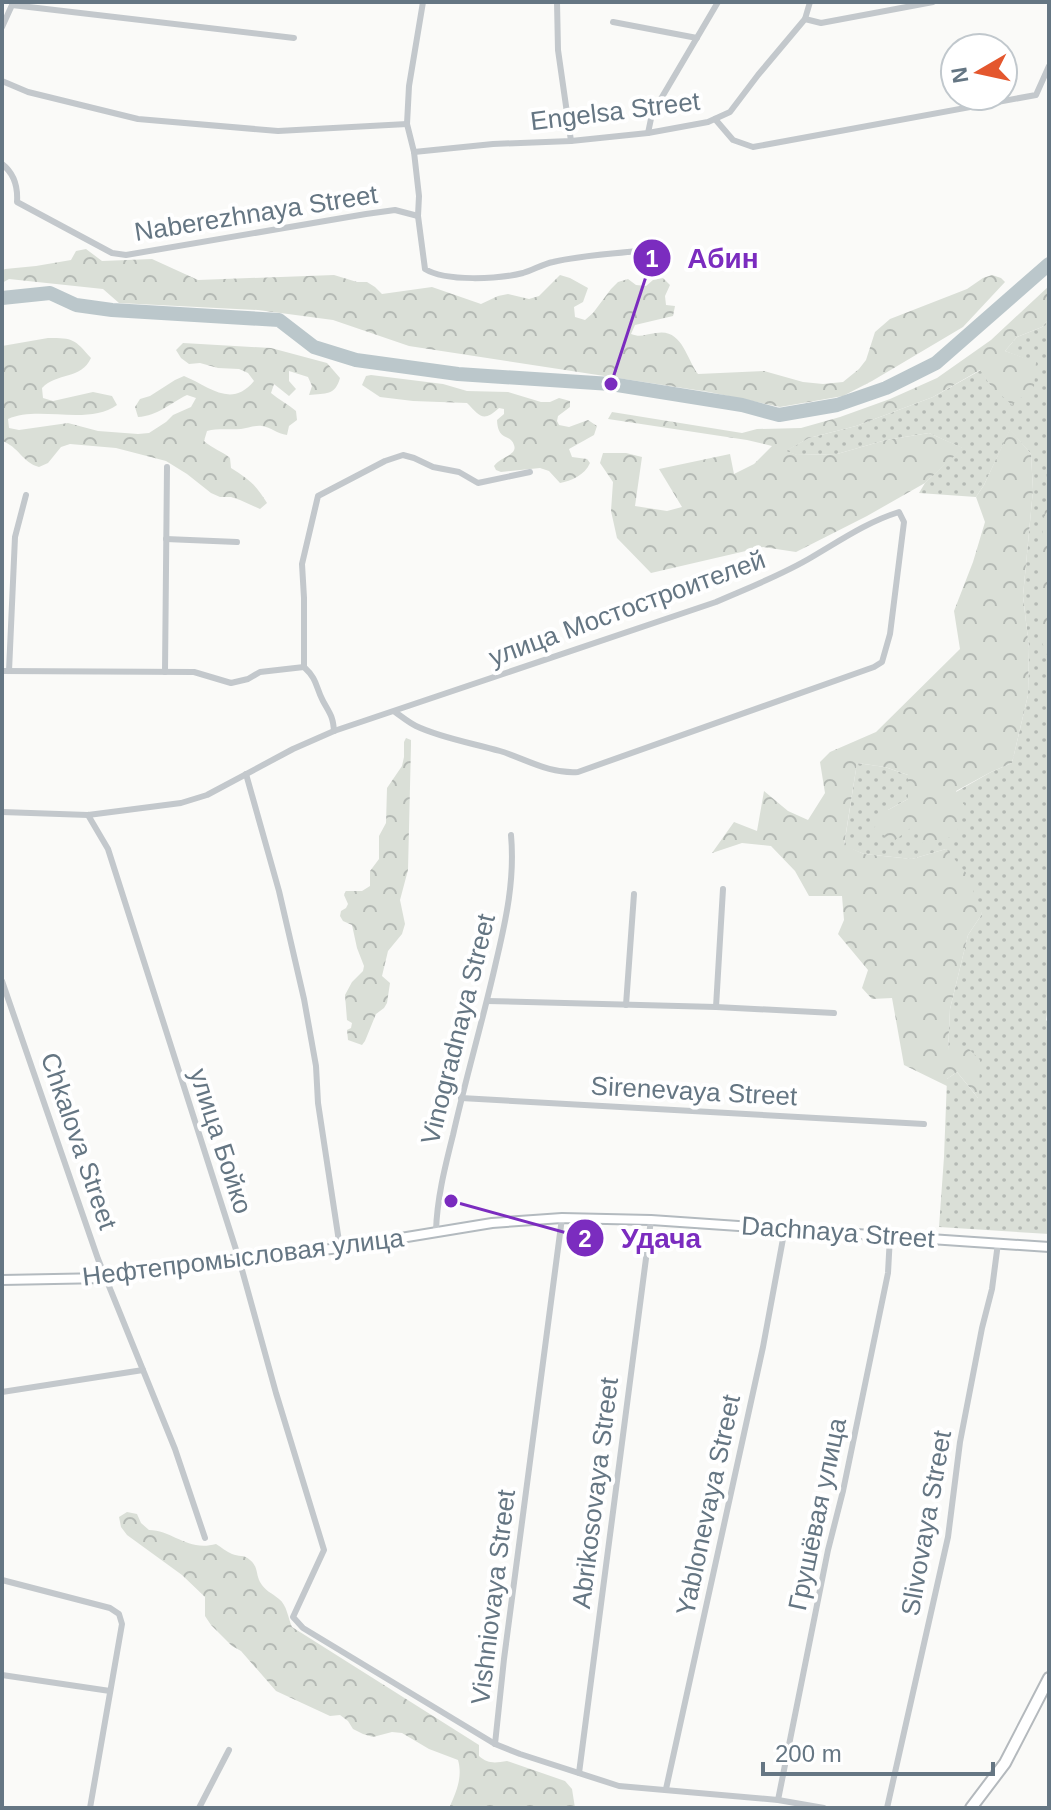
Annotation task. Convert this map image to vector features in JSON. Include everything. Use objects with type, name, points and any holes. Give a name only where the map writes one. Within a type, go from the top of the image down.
[{"type":"highway","points":[[971,1808],[1005,1763],[1049,1678]]},
{"type":"main road","name":"Dachnaya Street","points":[[436,1231],[562,1218],[651,1220],[1049,1247]]},
{"type":"main road","name":"Нефтепромысловая улица","points":[[2,1280],[106,1278],[340,1248],[436,1231]]},
{"type":"street","points":[[423,2],[409,86],[407,124],[414,152],[425,269],[445,277],[503,277],[552,262],[646,250]]},
{"type":"street","points":[[557,2],[558,50],[571,141]]},
{"type":"street","points":[[648,133],[652,114],[718,2]]},
{"type":"street","name":"Engelsa Street","points":[[414,152],[493,144],[571,141],[648,133],[708,122],[730,112],[805,19],[810,2]]},
{"type":"street","points":[[805,19],[821,23],[933,2]]},
{"type":"street","points":[[2,27],[12,4],[294,38]]},
{"type":"street","points":[[613,22],[697,38]]},
{"type":"street","points":[[715,119],[733,140],[753,147],[1036,95],[1049,66]]},
{"type":"street","points":[[2,81],[28,92],[138,119],[278,131],[407,124]]},
{"type":"street","name":"Naberezhnaya Street","points":[[2,164],[15,180],[17,202],[112,253],[126,255],[395,210],[418,216]]},
{"type":"street","points":[[334,731],[333,716],[323,701],[314,676],[304,667],[302,564],[318,496],[385,461],[403,455],[433,467],[459,472],[478,483],[530,472]]},
{"type":"street","points":[[165,672],[167,467]]},
{"type":"street","points":[[26,495],[15,537],[6,671],[194,672],[231,683],[260,672],[304,667]]},
{"type":"street","name":"улица Мостостроителей","points":[[899,512],[904,522],[890,634],[882,662],[874,667],[578,772],[548,769],[503,752],[429,731],[395,712],[716,602],[764,582],[884,516],[899,512]]},
{"type":"street","points":[[166,539],[237,542]]},
{"type":"street","points":[[2,812],[88,815],[181,803],[207,795],[334,731],[395,712]]},
{"type":"street","points":[[246,774],[279,891],[304,999],[340,1248]]},
{"type":"street","name":"улица Бойко","points":[[88,815],[108,849],[239,1259],[324,1550],[293,1617]]},
{"type":"street","name":"Vinogradnaya Street","points":[[436,1231],[437,1204],[508,912],[512,874],[511,835]]},
{"type":"street","points":[[716,1007],[723,889]]},
{"type":"street","points":[[626,1005],[634,894]]},
{"type":"street","name":"Chkalova Street","points":[[2,981],[106,1278],[175,1449],[205,1538]]},
{"type":"street","points":[[487,1001],[834,1013]]},
{"type":"street","name":"Sirenevaya Street","points":[[461,1098],[924,1124]]},
{"type":"street","name":"Vishniovaya Street","points":[[293,1617],[303,1628],[495,1744],[562,1218]]},
{"type":"street","name":"Abrikosovaya Street","points":[[579,1773],[651,1220]]},
{"type":"street","name":"Yablonevaya Street","points":[[666,1789],[763,1347],[785,1228]]},
{"type":"street","name":"Грушёвая улица","points":[[778,1800],[888,1273],[890,1236]]},
{"type":"street","name":"Slivovaya Street","points":[[887,1808],[948,1537],[960,1442],[992,1289],[998,1243]]},
{"type":"street","points":[[2,1392],[143,1370]]},
{"type":"street","points":[[2,1580],[110,1608],[119,1614],[122,1624],[90,1808]]},
{"type":"street","points":[[2,1675],[110,1691]]},
{"type":"street","points":[[495,1744],[619,1786],[778,1800],[824,1808]]},
{"type":"street","points":[[199,1808],[229,1750]]},
{"type":"green space","points":[[86,249],[102,261],[152,259],[198,280],[334,275],[367,282],[382,294],[432,287],[481,304],[508,294],[529,299],[539,296],[560,275],[588,288],[583,302],[574,307],[575,317],[585,320],[618,282],[628,279],[636,285],[646,286],[653,280],[663,278],[670,285],[665,296],[666,305],[675,306],[673,316],[635,325],[631,334],[672,335],[698,374],[764,371],[823,384],[843,382],[859,369],[866,360],[875,332],[890,319],[967,289],[992,275],[1005,282],[963,327],[872,381],[843,396],[780,407],[709,392],[409,346],[333,320],[258,310],[119,303],[103,289],[9,279],[2,283],[2,271],[5,269],[71,260],[76,251]]},
{"type":"green space","points":[[1049,286],[1049,319],[1042,327],[1017,337],[1005,351],[1036,362],[1034,387],[1012,405],[991,386],[980,370],[933,397],[856,426],[809,438],[786,451],[798,455],[837,454],[886,440],[929,433],[963,448],[925,483],[796,552],[763,547],[651,573],[617,538],[611,511],[613,482],[600,463],[603,453],[642,457],[635,506],[667,511],[682,507],[659,469],[730,454],[734,474],[754,464],[772,446],[608,419],[612,412],[742,433],[757,429],[801,428],[840,417],[937,378],[991,340]]},
{"type":"green space","points":[[1049,319],[1049,1000],[1046,1020],[1049,1023],[1049,1234],[939,1227],[947,1079],[957,1072],[978,1098],[948,1050],[950,1009],[968,935],[982,914],[946,849],[912,859],[864,854],[844,846],[857,763],[885,767],[908,775],[908,799],[888,810],[912,826],[924,841],[956,792],[1012,763],[1028,695],[1029,648],[1023,596],[1033,490],[1031,454],[1010,430],[976,497],[919,493],[925,483],[962,448],[929,433],[886,440],[837,454],[797,455],[785,451],[809,438],[856,426],[933,397],[981,370],[991,386],[1036,363],[1005,351],[1017,337],[1042,327]]},
{"type":"green space","points":[[48,338],[73,341],[91,358],[81,370],[42,388],[43,398],[53,401],[93,392],[112,396],[117,405],[92,414],[20,415],[8,419],[9,428],[19,430],[68,423],[98,431],[149,433],[173,415],[191,407],[196,398],[187,395],[158,412],[138,417],[135,407],[140,399],[175,380],[184,376],[228,394],[245,389],[254,381],[248,373],[239,369],[189,364],[176,350],[183,343],[271,348],[327,363],[340,378],[332,391],[309,395],[312,386],[308,377],[289,371],[289,381],[296,389],[289,396],[274,384],[271,393],[296,411],[297,420],[289,426],[287,435],[259,426],[207,431],[204,441],[230,458],[231,468],[252,483],[263,497],[267,503],[260,509],[231,497],[211,493],[166,461],[116,448],[70,444],[61,447],[48,463],[39,467],[2,441],[2,346]]},
{"type":"green space","points":[[366,376],[443,384],[467,391],[508,392],[541,402],[559,398],[570,401],[570,407],[558,416],[557,421],[559,425],[569,427],[588,420],[597,426],[594,435],[569,449],[572,457],[587,459],[590,463],[577,477],[560,483],[549,471],[540,468],[496,470],[494,466],[515,448],[498,427],[497,420],[504,414],[504,409],[499,408],[482,416],[467,403],[380,397],[362,385]]},
{"type":"green space","points":[[1010,429],[1031,454],[1033,490],[1023,596],[1029,648],[1028,695],[1012,763],[956,791],[965,806],[956,835],[920,848],[923,841],[912,827],[894,841],[873,829],[888,810],[908,799],[908,775],[885,767],[857,763],[844,845],[864,854],[912,859],[946,849],[967,874],[982,914],[968,935],[950,1009],[948,1050],[969,1049],[980,1060],[979,1099],[957,1072],[947,1079],[947,1086],[904,1065],[892,998],[872,999],[862,988],[868,970],[838,934],[844,920],[842,896],[809,896],[795,871],[771,846],[742,843],[712,853],[734,822],[757,831],[764,791],[788,811],[808,820],[825,793],[820,762],[830,752],[876,732],[960,649],[954,611],[985,522],[976,497]]},
{"type":"green space","points":[[1046,449],[1049,449],[1049,660],[1041,640],[1039,565],[1047,491]]},
{"type":"green space","points":[[406,738],[411,740],[408,870],[400,900],[405,924],[402,934],[388,951],[382,976],[390,983],[387,1003],[376,1014],[362,1045],[348,1040],[347,1030],[352,1023],[347,1020],[345,995],[364,966],[352,925],[340,916],[348,904],[344,895],[346,891],[362,891],[370,886],[370,871],[379,859],[379,836],[386,823],[387,788],[402,766]]},
{"type":"green space","points":[[127,1512],[137,1514],[149,1530],[197,1545],[216,1544],[232,1554],[248,1558],[262,1585],[284,1605],[292,1627],[479,1745],[479,1756],[485,1760],[507,1761],[565,1781],[572,1789],[575,1808],[449,1808],[459,1779],[458,1760],[429,1749],[402,1733],[373,1737],[363,1734],[353,1729],[340,1715],[330,1716],[276,1691],[241,1651],[211,1625],[205,1616],[205,1597],[182,1575],[127,1535],[119,1517]]},
{"type":"waterway","points":[[2,298],[50,293],[76,305],[112,310],[279,320],[314,347],[356,360],[458,374],[611,384],[742,405],[779,415],[837,405],[886,388],[936,363],[1049,264]]},
{"type":"place","name":"Абин","points":[[611,384]]},
{"type":"place","name":"Удача","points":[[451,1201]]}]
